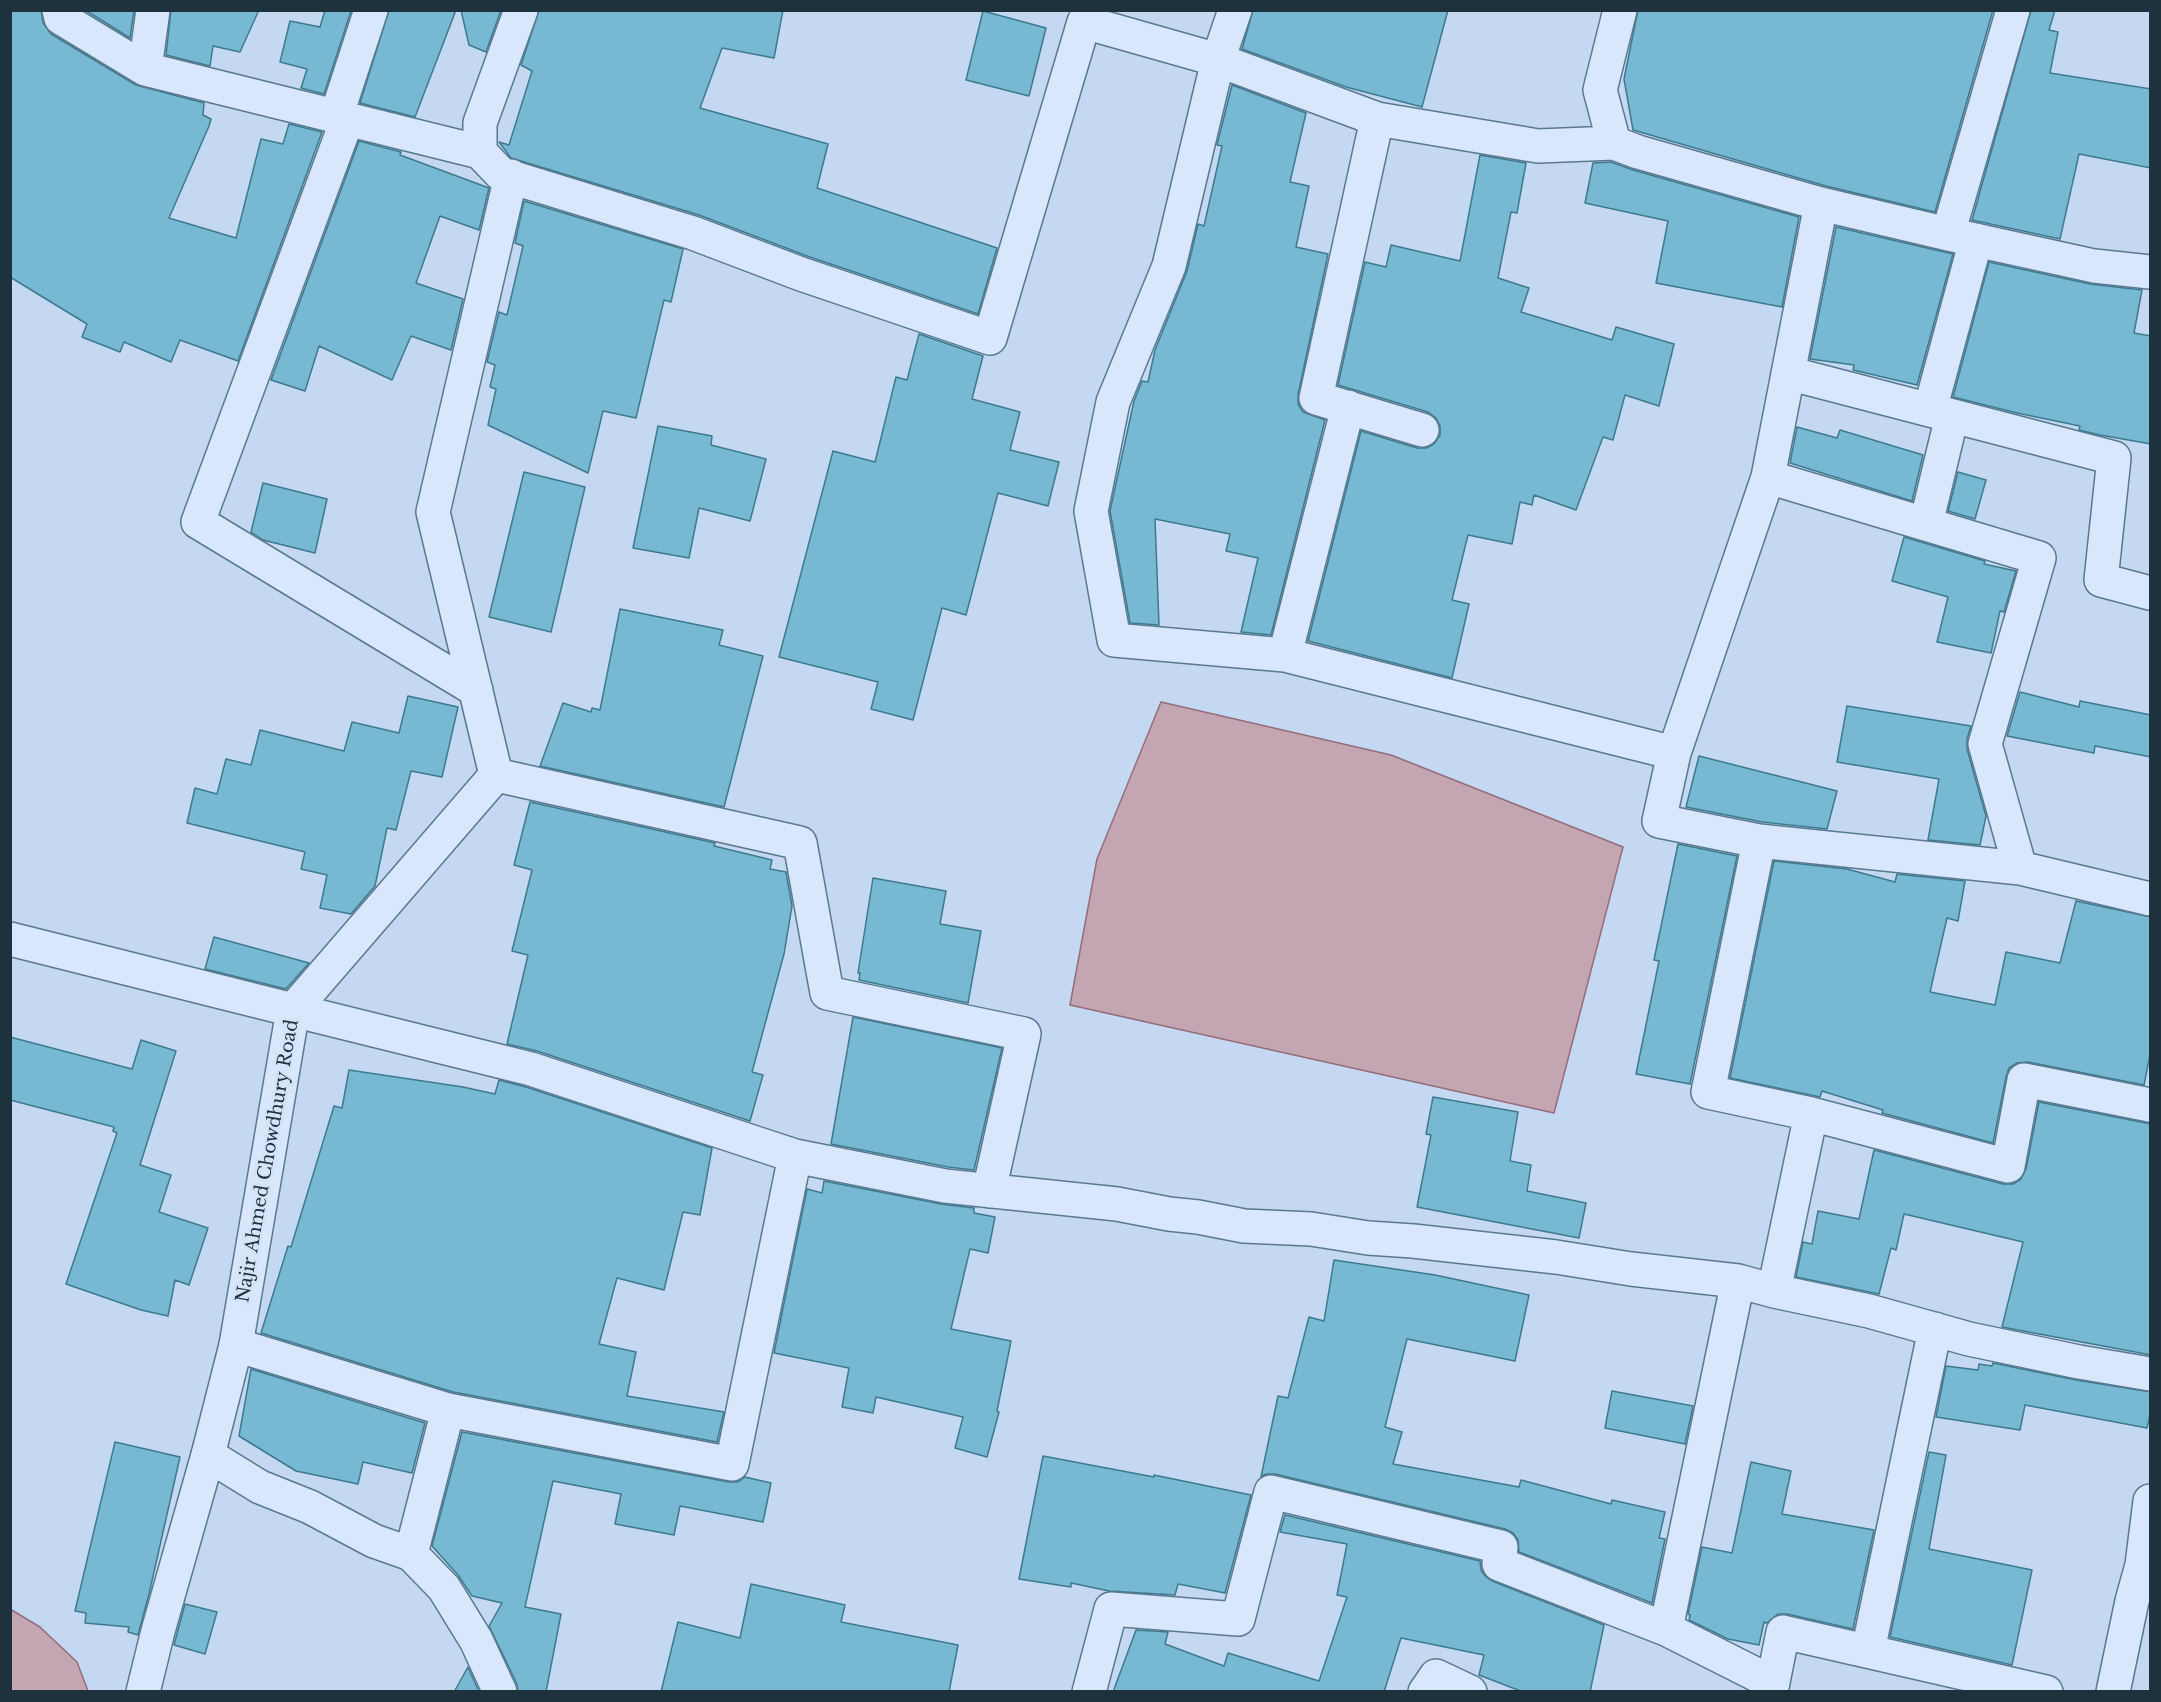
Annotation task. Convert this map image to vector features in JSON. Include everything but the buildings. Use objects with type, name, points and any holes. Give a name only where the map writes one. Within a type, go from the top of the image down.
[{"type":"street","points":[[59,10],[61,18],[145,69],[480,152],[501,174],[693,234],[801,274],[990,338],[1084,22],[1218,60],[1377,119],[1538,146],[1614,143],[1638,152],[1821,204],[2094,266],[2151,272]]},
{"type":"street","points":[[145,69],[153,10]]},
{"type":"street","points":[[371,10],[342,118],[198,522],[476,690]]},
{"type":"street","points":[[480,152],[480,123],[521,10]]},
{"type":"street","points":[[1235,10],[1218,60],[1169,266],[1113,402],[1091,511],[1114,640],[1285,655],[1674,753]]},
{"type":"street","points":[[1614,143],[1600,90],[1620,10]]},
{"type":"street","points":[[1926,524],[1962,237],[2013,10]]},
{"type":"street","points":[[1377,119],[1316,398],[1422,430]]},
{"type":"street","points":[[496,775],[433,512],[511,176]]},
{"type":"street","points":[[1821,204],[1768,477],[1674,753],[1659,821],[1759,842],[2020,868],[2151,899]]},
{"type":"street","points":[[1788,373],[2114,458],[2101,580],[2151,593]]},
{"type":"street","points":[[1285,655],[1348,407]]},
{"type":"street","points":[[1768,477],[2039,558],[1986,744],[2020,868]]},
{"type":"street","points":[[496,775],[294,1010],[531,1069],[795,1156],[945,1186],[1117,1204],[1244,1226],[1311,1229],[1368,1238],[1556,1257],[1631,1269],[1738,1281],[1869,1311],[1969,1339],[2151,1374]]},
{"type":"street","points":[[496,775],[800,843],[827,993],[1024,1034],[989,1191]]},
{"type":"street","points":[[1759,842],[1708,1092],[1811,1114],[2008,1166],[2024,1080],[2151,1105]]},
{"type":"street","name":"Najir Ahmed Chowdhury Road","points":[[10,939],[294,1010],[236,1346],[143,1692]]},
{"type":"street","points":[[1774,1291],[1811,1114]]},
{"type":"street","points":[[236,1346],[448,1410],[732,1464],[795,1156]]},
{"type":"street","points":[[1666,1629],[1738,1281]]},
{"type":"street","points":[[1868,1651],[1935,1329]]},
{"type":"street","points":[[411,1554],[448,1410]]},
{"type":"street","points":[[208,1455],[260,1487],[310,1507],[374,1541],[411,1554],[444,1588],[476,1640],[500,1692]]},
{"type":"street","points":[[1089,1692],[1111,1609],[1239,1619],[1271,1492],[1501,1547],[1499,1564],[1666,1629],[1772,1687],[1783,1632],[1868,1651],[1930,1679],[2046,1692]]},
{"type":"street","points":[[2113,1692],[2142,1565],[2151,1502]]},
{"type":"street","points":[[1425,1692],[1436,1676],[1470,1692]]},
{"type":"shaded area","points":[[1161,702],[1391,755],[1623,847],[1554,1113],[1070,1005],[1097,859]]},
{"type":"shaded area","points":[[10,1609],[40,1627],[77,1662],[88,1691],[11,1691]]}]
